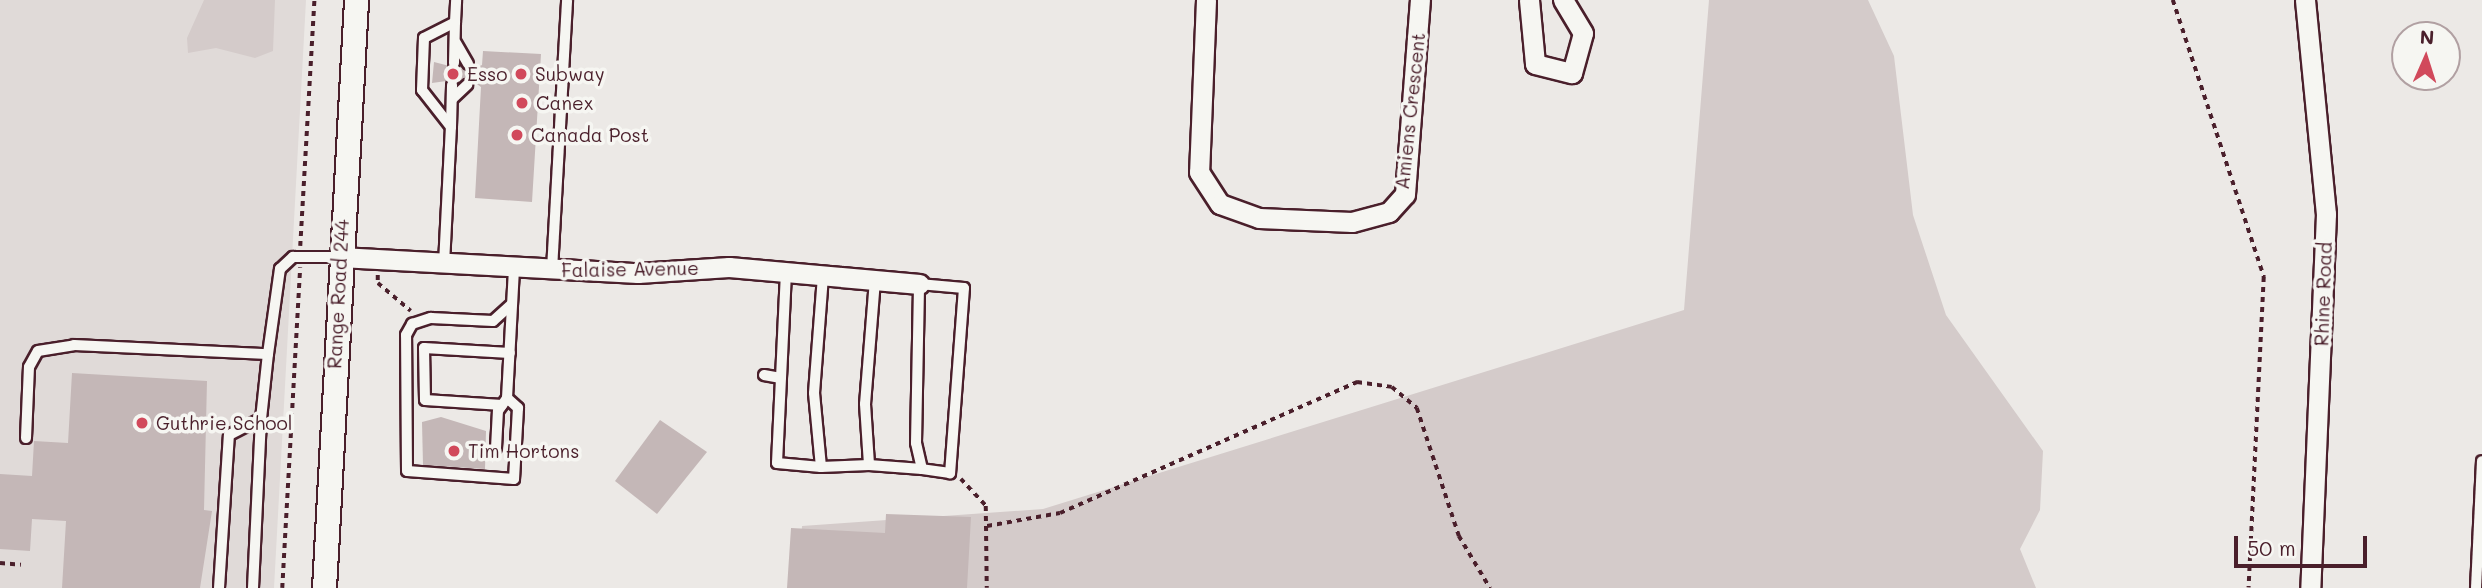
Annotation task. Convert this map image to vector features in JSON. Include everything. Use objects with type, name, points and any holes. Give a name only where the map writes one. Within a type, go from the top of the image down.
[{"type":"street","name":"Range Road 244","points":[[324,588],[356,0]]},
{"type":"street","name":"Amiens Crescent","points":[[1206,0],[1199,172],[1220,204],[1259,218],[1352,222],[1389,212],[1405,194],[1420,0]]},
{"type":"street","points":[[1529,0],[1535,64],[1572,73],[1583,33],[1563,0]]},
{"type":"street","name":"Rhine Road","points":[[2305,0],[2326,214],[2310,588]]},
{"type":"street","name":"Falaise Avenue","points":[[340,257],[552,270],[786,272],[919,284]]},
{"type":"lane","points":[[454,63],[456,0]]},
{"type":"lane","points":[[552,270],[567,0]]},
{"type":"lane","points":[[451,127],[422,90],[424,38],[455,22]]},
{"type":"lane","points":[[454,41],[468,64]]},
{"type":"lane","points":[[444,264],[453,85]]},
{"type":"lane","points":[[452,99],[467,85]]},
{"type":"lane","points":[[253,588],[261,419],[274,278],[285,262],[300,256],[340,257]]},
{"type":"lane","points":[[496,448],[505,402],[510,353],[514,268]]},
{"type":"lane","points":[[786,272],[776,463],[821,467],[869,465],[950,473],[964,288],[919,284],[916,443],[922,469]]},
{"type":"lane","points":[[821,467],[814,393],[823,275]]},
{"type":"lane","points":[[869,465],[865,404],[875,280]]},
{"type":"lane","points":[[510,353],[424,348],[425,400],[505,402],[518,408],[514,479],[407,471],[406,335],[417,322],[493,321],[512,304]]},
{"type":"lane","points":[[26,438],[29,367],[38,351],[51,346],[268,354]]},
{"type":"lane","points":[[764,375],[781,378]]},
{"type":"lane","points":[[219,588],[229,435],[261,419]]},
{"type":"lane","points":[[2476,588],[2482,461]]},
{"type":"path","points":[[282,588],[314,0]]},
{"type":"path","points":[[2173,0],[2264,277],[2249,588]]},
{"type":"path","points":[[379,260],[378,283],[405,302],[417,322]]},
{"type":"path","points":[[987,526],[1060,513],[1357,382],[1392,387],[1416,408],[1459,536],[1490,588]]},
{"type":"path","points":[[950,473],[974,487],[986,506],[987,588]]},
{"type":"path","points":[[0,564],[21,565]]},
{"type":"shaded area","name":"Guthrie School","points":[[0,0],[306,0],[274,588],[0,588]]},
{"type":"shaded area","points":[[204,0],[275,0],[273,51],[255,58],[216,48],[188,53],[187,38]]},
{"type":"shaded area","points":[[1709,0],[1868,0],[1894,56],[1913,215],[1946,315],[2043,451],[2040,510],[2020,549],[2036,588],[798,588],[802,526],[1043,509],[1684,310]]},
{"type":"building","points":[[483,51],[541,54],[532,202],[475,198],[481,87],[468,78],[432,83],[434,62],[469,71],[482,65]]},
{"type":"building","points":[[72,373],[207,381],[204,510],[212,511],[200,588],[62,588],[66,521],[32,519],[30,551],[0,549],[0,474],[32,476],[34,441],[68,443]]},
{"type":"building","name":"Tim Hortons","points":[[441,417],[486,431],[485,469],[423,465],[422,422]]},
{"type":"building","points":[[660,420],[707,452],[657,514],[615,481]]},
{"type":"building","points":[[886,514],[971,517],[967,588],[787,588],[791,528],[885,533]]},
{"type":"place","name":"Esso","points":[[453,74]]},
{"type":"place","name":"Subway","points":[[521,74]]},
{"type":"place","name":"Canex","points":[[522,103]]},
{"type":"place","name":"Canada Post","points":[[517,135]]},
{"type":"place","name":"Guthrie School","points":[[142,423]]},
{"type":"place","name":"Tim Hortons","points":[[454,451]]}]
